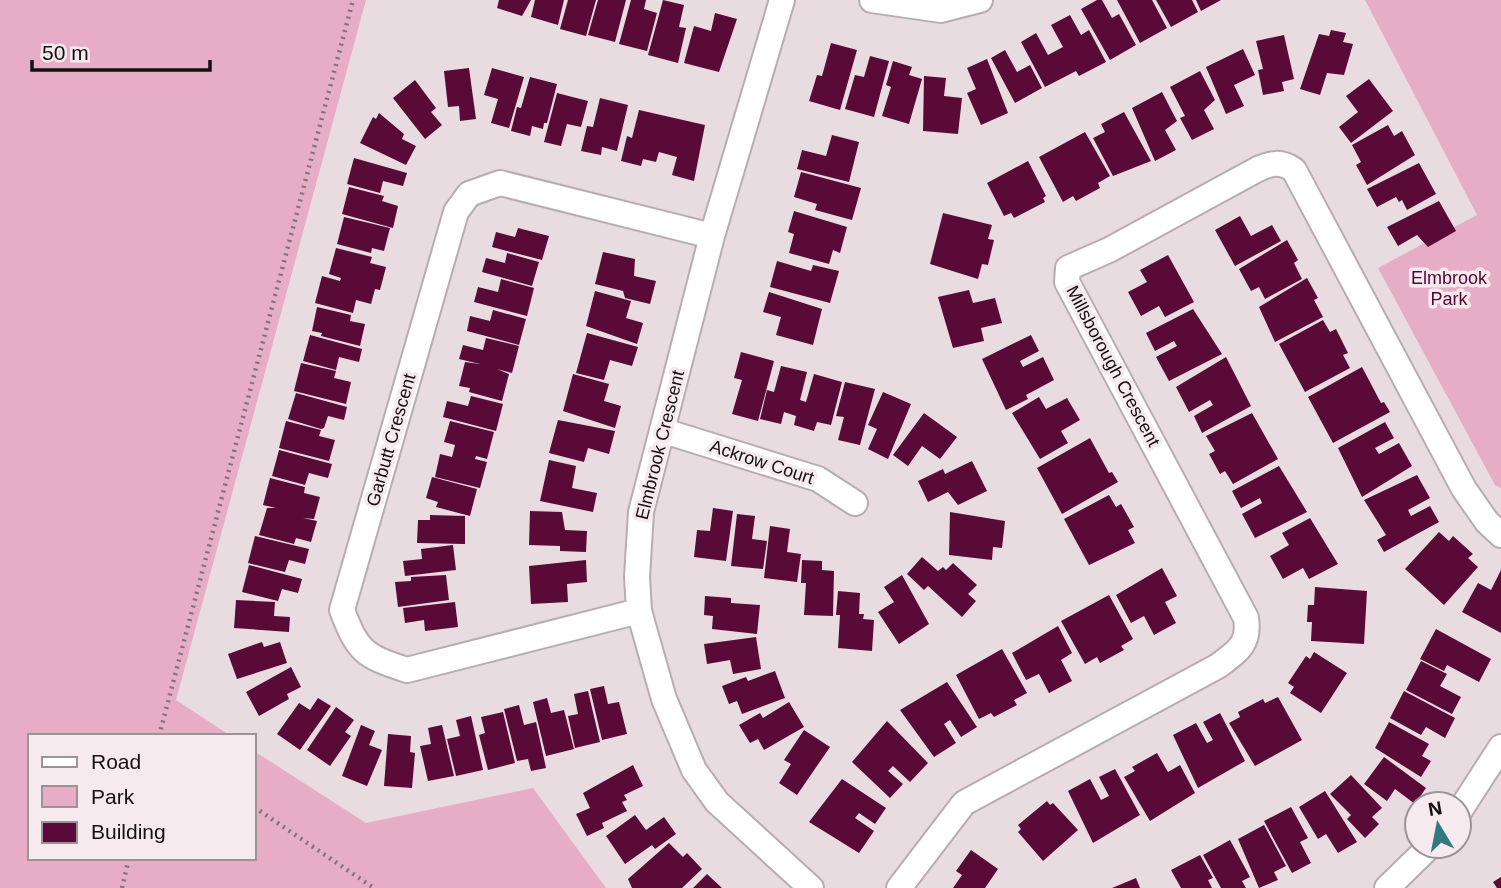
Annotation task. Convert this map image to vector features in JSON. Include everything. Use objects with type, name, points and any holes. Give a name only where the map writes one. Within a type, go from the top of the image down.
[{"type":"street","name":"Elmbrook Crescent","points":[[782,0],[712,236],[641,512],[638,554],[639,611],[664,699],[694,770],[717,802],[751,837],[811,888]]},
{"type":"street","points":[[872,0],[886,5],[941,10],[980,0]]},
{"type":"street","name":"Millsborough Crescent","points":[[899,888],[964,803],[1218,666],[1244,647],[1248,632],[1246,618],[1067,282],[1068,268],[1109,250],[1258,169],[1271,163],[1286,164],[1294,170],[1464,489],[1487,522],[1501,535]]},
{"type":"street","name":"Garbutt Crescent","points":[[639,611],[407,670],[379,661],[355,643],[342,610],[456,212],[469,194],[500,183],[712,236]]},
{"type":"street","name":"Ackrow Court","points":[[664,431],[818,479],[855,503]]},
{"type":"street","points":[[1473,790],[1501,747]]},
{"type":"street","points":[[1387,888],[1416,860]]},
{"type":"path","points":[[160,734],[353,0]]},
{"type":"path","points":[[256,808],[374,888]]},
{"type":"path","points":[[121,888],[128,860]]},
{"type":"green space","points":[[0,0],[366,0],[176,700],[228,734],[28,734],[28,860],[256,860],[256,752],[366,823],[533,788],[606,888],[0,888]]},
{"type":"green space","name":"Elmbrook Park","points":[[1365,0],[1501,0],[1501,488],[1495,485],[1378,268],[1477,215]]},
{"type":"building","points":[[499,0],[531,0],[522,16],[497,8]]},
{"type":"building","points":[[535,0],[564,0],[558,25],[531,17]]},
{"type":"building","points":[[568,0],[596,0],[586,36],[560,29]]},
{"type":"building","points":[[598,0],[626,0],[615,42],[588,35]]},
{"type":"building","points":[[631,0],[646,0],[644,9],[657,13],[647,51],[619,44]]},
{"type":"building","points":[[663,0],[684,5],[679,27],[686,28],[678,63],[648,55]]},
{"type":"building","points":[[1102,0],[1112,18],[1119,14],[1136,45],[1110,60],[1081,9]]},
{"type":"building","points":[[1117,0],[1152,0],[1167,28],[1140,43]]},
{"type":"building","points":[[1156,0],[1192,0],[1198,12],[1171,27]]},
{"type":"building","points":[[1196,0],[1221,0],[1201,11]]},
{"type":"building","points":[[715,13],[737,19],[719,72],[684,63],[694,26],[711,31]]},
{"type":"building","points":[[1070,15],[1081,35],[1089,30],[1106,62],[1079,76],[1076,71],[1045,87],[1021,42],[1036,33],[1048,55],[1063,47],[1051,25]]},
{"type":"building","points":[[1331,30],[1346,33],[1343,42],[1353,44],[1344,75],[1327,73],[1320,95],[1300,89],[1319,34],[1329,36]]},
{"type":"building","points":[[1284,35],[1294,79],[1282,82],[1284,91],[1263,95],[1258,70],[1263,69],[1256,41]]},
{"type":"building","points":[[831,43],[857,50],[840,110],[809,101],[817,75],[822,76]]},
{"type":"building","points":[[1243,49],[1255,75],[1234,85],[1244,106],[1226,114],[1206,67]]},
{"type":"building","points":[[1005,50],[1017,72],[1030,65],[1042,88],[1015,103],[991,58]]},
{"type":"building","points":[[870,56],[889,61],[874,117],[845,109],[855,75],[864,77]]},
{"type":"building","points":[[987,59],[1008,113],[981,125],[967,93],[976,89],[967,68]]},
{"type":"building","points":[[893,61],[912,67],[909,75],[922,79],[909,124],[882,116],[891,87],[886,85]]},
{"type":"building","points":[[469,68],[476,119],[460,121],[459,106],[448,107],[444,71]]},
{"type":"building","points":[[492,68],[524,77],[509,128],[491,123],[498,99],[484,95]]},
{"type":"building","points":[[1200,71],[1215,100],[1204,110],[1214,129],[1192,140],[1180,118],[1185,116],[1170,87]]},
{"type":"building","points":[[924,76],[946,78],[944,96],[962,98],[958,134],[923,131]]},
{"type":"building","points":[[530,77],[557,84],[547,123],[544,123],[543,129],[532,126],[530,136],[511,131],[517,107],[521,108]]},
{"type":"building","points":[[1369,79],[1393,111],[1351,143],[1339,127],[1358,112],[1346,96]]},
{"type":"building","points":[[415,80],[436,108],[431,112],[442,125],[425,139],[393,98]]},
{"type":"building","points":[[1162,92],[1177,121],[1165,130],[1176,150],[1155,161],[1132,108]]},
{"type":"building","points":[[557,93],[588,101],[581,127],[567,124],[561,146],[544,142]]},
{"type":"building","points":[[600,98],[628,105],[617,151],[602,147],[601,155],[581,151],[587,126],[593,127]]},
{"type":"building","points":[[639,110],[705,125],[694,181],[672,175],[677,157],[659,152],[656,162],[643,159],[641,166],[621,161],[627,136],[632,138]]},
{"type":"building","points":[[1124,112],[1151,161],[1113,176],[1093,138],[1105,132],[1101,124]]},
{"type":"building","points":[[379,113],[404,134],[402,139],[416,146],[406,165],[360,143],[373,117],[376,119]]},
{"type":"building","points":[[1388,125],[1394,136],[1402,131],[1415,155],[1367,185],[1356,165],[1361,162],[1352,145]]},
{"type":"building","points":[[1085,132],[1110,176],[1098,183],[1100,188],[1076,201],[1073,196],[1063,202],[1039,157]]},
{"type":"building","points":[[832,135],[859,142],[849,182],[797,169],[802,150],[826,156]]},
{"type":"building","points":[[354,158],[407,173],[403,186],[383,181],[380,193],[347,184]]},
{"type":"building","points":[[1028,161],[1046,196],[1043,198],[1045,202],[1014,218],[1011,213],[1004,216],[987,183]]},
{"type":"building","points":[[1419,163],[1436,194],[1407,210],[1402,200],[1399,202],[1396,197],[1377,207],[1367,189]]},
{"type":"building","points":[[801,172],[861,188],[852,220],[815,210],[817,204],[794,197]]},
{"type":"building","points":[[349,187],[384,196],[382,201],[398,206],[393,228],[342,214]]},
{"type":"building","points":[[1439,201],[1456,231],[1428,247],[1417,235],[1398,246],[1387,227]]},
{"type":"building","points":[[794,211],[847,227],[840,253],[833,250],[829,264],[789,253],[794,234],[788,232]]},
{"type":"building","points":[[943,213],[992,225],[988,239],[994,240],[988,265],[982,264],[978,279],[930,264]]},
{"type":"building","points":[[1240,216],[1251,236],[1272,225],[1281,241],[1235,266],[1215,230]]},
{"type":"building","points":[[344,217],[390,228],[384,251],[372,248],[371,253],[337,244]]},
{"type":"building","points":[[518,228],[549,236],[542,260],[492,247],[496,232],[515,237]]},
{"type":"building","points":[[1287,240],[1298,260],[1294,263],[1302,279],[1265,299],[1259,287],[1251,291],[1239,269]]},
{"type":"building","points":[[336,248],[372,257],[370,263],[386,267],[380,290],[375,289],[371,304],[356,300],[353,313],[315,303],[322,276],[340,281],[341,278],[329,274]]},
{"type":"building","points":[[603,252],[635,259],[634,276],[656,281],[650,304],[625,298],[623,291],[595,284]]},
{"type":"building","points":[[507,253],[539,262],[532,286],[482,272],[486,258],[505,263]]},
{"type":"building","points":[[1168,255],[1194,302],[1165,317],[1159,306],[1141,316],[1128,292],[1147,282],[1140,270]]},
{"type":"building","points":[[777,261],[811,271],[813,265],[839,271],[830,303],[770,287]]},
{"type":"building","points":[[1307,278],[1318,298],[1314,300],[1323,317],[1275,342],[1259,307]]},
{"type":"building","points":[[501,279],[534,288],[527,316],[474,302],[478,287],[498,292]]},
{"type":"building","points":[[969,290],[973,303],[995,298],[1002,323],[981,328],[984,341],[953,348],[938,297]]},
{"type":"building","points":[[595,291],[631,301],[626,318],[643,323],[637,344],[586,326]]},
{"type":"building","points":[[769,292],[822,309],[813,345],[776,335],[781,317],[763,312]]},
{"type":"building","points":[[317,307],[351,315],[350,321],[365,324],[360,346],[312,331]]},
{"type":"building","points":[[1193,309],[1222,354],[1169,381],[1156,357],[1177,346],[1174,341],[1155,351],[1146,333]]},
{"type":"building","points":[[493,310],[526,319],[519,345],[467,331],[470,316],[490,321]]},
{"type":"building","points":[[1323,320],[1330,332],[1336,329],[1348,353],[1343,355],[1350,368],[1305,392],[1279,344]]},
{"type":"building","points":[[587,333],[638,347],[632,366],[610,360],[604,380],[576,373]]},
{"type":"building","points":[[310,335],[362,349],[359,362],[339,357],[336,370],[303,361]]},
{"type":"building","points":[[1031,335],[1039,351],[1020,361],[1023,367],[1043,357],[1054,380],[1026,395],[1028,399],[1006,410],[982,359]]},
{"type":"building","points":[[486,338],[519,346],[512,373],[497,369],[509,374],[502,401],[469,392],[470,388],[459,386],[465,362],[480,364],[459,359],[463,345],[483,350]]},
{"type":"building","points":[[741,352],[774,361],[758,421],[732,414],[742,380],[734,378]]},
{"type":"building","points":[[1226,357],[1251,406],[1202,433],[1194,416],[1213,405],[1210,400],[1189,412],[1176,387]]},
{"type":"building","points":[[301,363],[336,371],[334,378],[351,382],[346,404],[294,391]]},
{"type":"building","points":[[781,366],[807,372],[800,400],[806,402],[814,374],[842,382],[831,425],[817,422],[814,431],[794,425],[796,416],[784,412],[781,424],[760,419],[767,390],[774,392]]},
{"type":"building","points":[[1362,367],[1381,403],[1384,402],[1390,412],[1333,443],[1308,397]]},
{"type":"building","points":[[573,374],[609,384],[604,401],[621,406],[615,428],[563,411]]},
{"type":"building","points":[[845,382],[875,389],[860,445],[838,440],[844,417],[836,416]]},
{"type":"building","points":[[883,392],[911,404],[888,459],[868,449],[877,429],[868,425]]},
{"type":"building","points":[[296,393],[347,407],[344,420],[328,416],[324,428],[321,429],[288,419]]},
{"type":"building","points":[[471,396],[503,404],[496,431],[443,417],[447,401],[468,406]]},
{"type":"building","points":[[1039,397],[1046,409],[1067,398],[1080,420],[1061,431],[1068,443],[1040,459],[1012,413]]},
{"type":"building","points":[[924,413],[957,437],[940,459],[922,446],[908,466],[893,455]]},
{"type":"building","points":[[1252,413],[1278,459],[1233,484],[1225,471],[1220,474],[1209,454],[1215,451],[1206,436]]},
{"type":"building","points":[[558,420],[615,431],[609,454],[588,448],[584,462],[549,453]]},
{"type":"building","points":[[286,421],[321,430],[319,436],[335,440],[329,461],[279,448]]},
{"type":"building","points":[[450,421],[494,432],[487,459],[476,456],[475,459],[487,462],[480,488],[435,477],[440,454],[452,457],[455,445],[444,442]]},
{"type":"building","points":[[1385,422],[1394,438],[1375,448],[1379,454],[1399,443],[1412,466],[1362,497],[1338,448]]},
{"type":"building","points":[[1090,438],[1109,473],[1112,472],[1118,482],[1062,514],[1037,468]]},
{"type":"building","points":[[279,450],[332,464],[328,478],[309,473],[305,485],[272,476]]},
{"type":"building","points":[[549,460],[576,466],[572,488],[597,493],[593,512],[540,501]]},
{"type":"building","points":[[972,461],[987,491],[958,505],[948,492],[928,502],[918,481],[943,469],[945,474]]},
{"type":"building","points":[[1279,466],[1307,512],[1255,538],[1242,514],[1262,503],[1260,498],[1241,508],[1232,491]]},
{"type":"building","points":[[1417,475],[1430,498],[1408,510],[1411,516],[1430,506],[1439,522],[1384,552],[1377,540],[1386,535],[1364,500]]},
{"type":"building","points":[[432,477],[477,489],[470,516],[436,507],[438,502],[426,498]]},
{"type":"building","points":[[270,478],[305,487],[304,493],[320,497],[314,519],[303,518],[317,521],[311,542],[296,538],[294,544],[259,535],[267,508],[276,508],[263,505]]},
{"type":"building","points":[[1109,495],[1116,507],[1121,504],[1134,527],[1128,530],[1135,543],[1089,565],[1064,519]]},
{"type":"building","points":[[713,508],[733,511],[726,561],[694,557],[697,530],[710,531]]},
{"type":"building","points":[[530,511],[562,512],[565,530],[587,531],[586,552],[560,551],[560,546],[529,545]]},
{"type":"building","points":[[950,512],[1005,521],[1002,548],[993,547],[992,560],[949,555]]},
{"type":"building","points":[[737,514],[755,516],[752,539],[767,541],[763,569],[731,566]]},
{"type":"building","points":[[430,515],[465,516],[465,544],[417,543],[418,520],[430,520]]},
{"type":"building","points":[[1310,518],[1338,564],[1309,579],[1303,568],[1283,579],[1270,556],[1289,545],[1282,533]]},
{"type":"building","points":[[770,526],[790,529],[787,552],[801,554],[797,582],[764,578]]},
{"type":"building","points":[[1439,532],[1449,541],[1453,536],[1473,554],[1468,558],[1478,567],[1444,605],[1405,569]]},
{"type":"building","points":[[255,536],[309,549],[305,564],[289,560],[285,572],[248,563]]},
{"type":"building","points":[[453,545],[456,570],[405,576],[403,561],[422,559],[421,549]]},
{"type":"building","points":[[922,557],[938,571],[943,567],[946,570],[953,563],[977,585],[968,594],[976,601],[962,617],[928,586],[924,590],[907,574]]},
{"type":"building","points":[[586,560],[587,582],[567,584],[568,602],[531,604],[529,566]]},
{"type":"building","points":[[802,560],[822,561],[822,570],[834,571],[833,616],[804,615],[806,583],[801,583]]},
{"type":"building","points":[[249,565],[302,579],[298,593],[282,589],[278,601],[242,592]]},
{"type":"building","points":[[1162,568],[1177,596],[1165,602],[1176,623],[1154,635],[1144,616],[1131,623],[1116,595]]},
{"type":"building","points":[[1501,570],[1501,633],[1462,612],[1478,583],[1491,590]]},
{"type":"building","points":[[446,575],[449,600],[398,607],[395,582],[411,581],[411,577]]},
{"type":"building","points":[[902,575],[929,624],[899,644],[878,612],[894,602],[884,587]]},
{"type":"building","points":[[1315,587],[1367,591],[1364,644],[1311,641],[1312,622],[1307,622],[1308,605],[1314,605]]},
{"type":"building","points":[[838,591],[860,593],[859,614],[864,614],[863,619],[874,620],[872,651],[838,648]]},
{"type":"building","points":[[1109,595],[1133,639],[1121,646],[1124,650],[1100,663],[1097,657],[1085,664],[1061,621]]},
{"type":"building","points":[[705,596],[731,598],[731,603],[760,605],[757,634],[712,629],[713,616],[704,615]]},
{"type":"building","points":[[236,600],[275,602],[274,616],[290,617],[289,632],[234,628]]},
{"type":"building","points":[[455,602],[458,627],[425,631],[424,620],[405,623],[403,608]]},
{"type":"building","points":[[1058,626],[1072,653],[1061,660],[1072,681],[1049,693],[1039,674],[1026,680],[1012,653]]},
{"type":"building","points":[[1436,629],[1491,659],[1479,682],[1447,665],[1444,671],[1420,659]]},
{"type":"building","points":[[756,637],[761,669],[733,674],[730,660],[707,664],[704,644]]},
{"type":"building","points":[[262,642],[264,647],[280,642],[287,663],[237,679],[228,654]]},
{"type":"building","points":[[1002,649],[1027,693],[1014,700],[1017,705],[994,717],[991,713],[979,719],[956,675]]},
{"type":"building","points":[[1314,652],[1347,673],[1321,713],[1290,693],[1294,687],[1288,683],[1306,656],[1310,659]]},
{"type":"building","points":[[1421,661],[1447,674],[1440,686],[1461,697],[1452,714],[1406,690]]},
{"type":"building","points":[[291,667],[301,687],[287,694],[289,699],[259,716],[246,692]]},
{"type":"building","points":[[775,671],[785,698],[742,714],[737,701],[729,704],[722,686],[746,677],[748,681]]},
{"type":"building","points":[[947,682],[977,727],[961,737],[950,720],[944,724],[956,743],[934,757],[900,710]]},
{"type":"building","points":[[604,686],[608,704],[619,702],[627,734],[602,740],[590,689]]},
{"type":"building","points":[[588,691],[600,742],[575,748],[568,716],[578,714],[574,694]]},
{"type":"building","points":[[1404,691],[1455,718],[1445,738],[1426,727],[1421,735],[1390,718]]},
{"type":"building","points":[[1278,697],[1302,740],[1255,766],[1229,723],[1240,717],[1238,712],[1263,699],[1265,703]]},
{"type":"building","points":[[318,698],[331,706],[300,750],[277,734],[299,703],[310,710]]},
{"type":"building","points":[[547,698],[551,713],[564,710],[574,749],[546,756],[533,702]]},
{"type":"building","points":[[789,702],[804,727],[764,750],[758,739],[750,743],[739,725],[760,713],[763,718]]},
{"type":"building","points":[[519,705],[524,725],[536,722],[546,768],[531,771],[528,759],[517,761],[504,709]]},
{"type":"building","points":[[336,707],[354,720],[345,732],[351,736],[330,766],[307,750]]},
{"type":"building","points":[[503,712],[515,763],[488,770],[479,735],[485,733],[481,717]]},
{"type":"building","points":[[1220,713],[1245,761],[1198,788],[1173,735],[1196,723],[1207,743],[1213,740],[1203,722]]},
{"type":"building","points":[[471,716],[483,770],[456,776],[447,739],[460,736],[456,720]]},
{"type":"building","points":[[887,721],[928,763],[910,782],[893,766],[888,771],[903,784],[890,798],[852,762]]},
{"type":"building","points":[[1389,722],[1429,744],[1422,756],[1431,761],[1421,777],[1375,748]]},
{"type":"building","points":[[361,725],[375,731],[369,745],[382,750],[367,786],[342,776]]},
{"type":"building","points":[[442,725],[454,776],[428,781],[420,746],[431,744],[428,728]]},
{"type":"building","points":[[804,730],[830,747],[797,795],[779,783],[791,764],[784,760]]},
{"type":"building","points":[[388,734],[411,736],[410,752],[415,753],[412,788],[384,786]]},
{"type":"building","points":[[1157,753],[1168,772],[1180,765],[1195,793],[1150,821],[1124,777],[1135,771],[1132,767]]},
{"type":"building","points":[[1384,757],[1426,788],[1403,790],[1403,795],[1395,789],[1387,801],[1364,784]]},
{"type":"building","points":[[633,765],[643,786],[624,795],[627,800],[622,802],[627,811],[602,823],[604,828],[587,836],[576,814],[590,808],[583,793]]},
{"type":"building","points":[[1115,769],[1140,815],[1093,843],[1068,791],[1090,779],[1101,800],[1109,796],[1099,777]]},
{"type":"building","points":[[1351,775],[1382,808],[1372,817],[1379,824],[1365,838],[1347,819],[1351,815],[1330,794]]},
{"type":"building","points":[[842,779],[886,808],[875,824],[859,813],[855,818],[874,831],[859,853],[809,822]]},
{"type":"building","points":[[1325,791],[1357,842],[1338,853],[1326,834],[1318,839],[1299,807]]},
{"type":"building","points":[[1047,801],[1050,805],[1053,803],[1078,830],[1043,861],[1018,832],[1021,829],[1018,825]]},
{"type":"building","points":[[1291,807],[1308,838],[1300,842],[1311,863],[1292,873],[1264,821]]},
{"type":"building","points":[[635,815],[646,830],[664,817],[676,834],[655,849],[652,845],[625,864],[606,836]]},
{"type":"building","points":[[1264,825],[1286,866],[1274,872],[1278,880],[1259,888],[1238,839]]},
{"type":"building","points":[[1230,840],[1250,877],[1242,881],[1246,888],[1221,888],[1203,855]]},
{"type":"building","points":[[669,843],[683,857],[687,853],[702,869],[682,888],[632,888],[628,879]]},
{"type":"building","points":[[971,850],[998,869],[985,888],[953,888],[962,875],[956,871]]},
{"type":"building","points":[[1200,855],[1213,878],[1208,880],[1212,888],[1181,888],[1171,870]]},
{"type":"building","points":[[707,874],[722,888],[693,888]]},
{"type":"building","points":[[1501,877],[1501,888],[1497,888],[1493,882]]},
{"type":"building","points":[[1136,878],[1140,888],[1112,888]]}]
